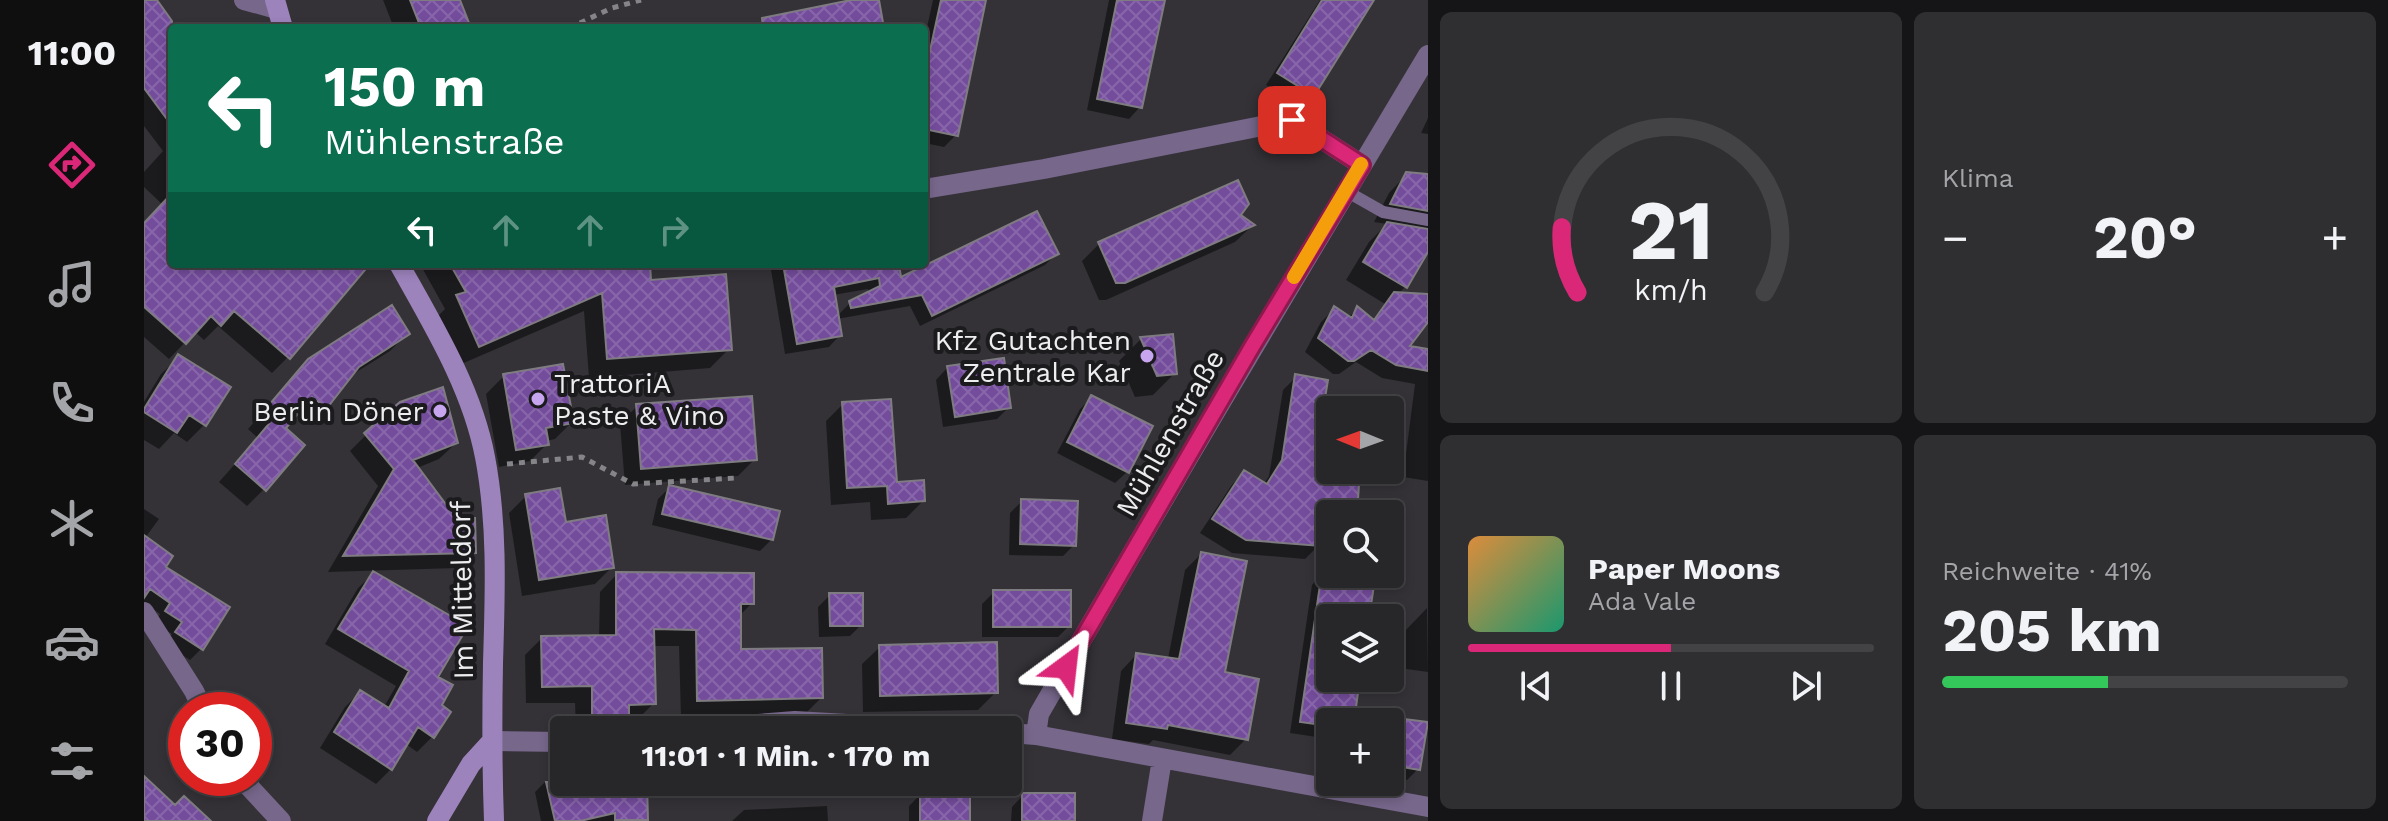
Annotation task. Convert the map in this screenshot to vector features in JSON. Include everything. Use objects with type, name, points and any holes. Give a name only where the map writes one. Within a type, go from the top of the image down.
[{"type":"main road","name":"Im Mitteldorf","points":[[401,268],[446,348],[465,393],[486,466],[496,564],[492,741],[494,821]]},
{"type":"main road","points":[[437,821],[471,764],[492,741]]},
{"type":"street","points":[[244,0],[278,12]]},
{"type":"street","name":"Mühlenstraße","points":[[1036,735],[1039,714],[1253,345],[1428,55]]},
{"type":"street","points":[[928,188],[1044,169],[1292,120],[1362,165]]},
{"type":"street","points":[[144,612],[194,692]]},
{"type":"street","points":[[1022,734],[1428,807]]},
{"type":"street","points":[[492,741],[550,742]]},
{"type":"street","points":[[1152,821],[1162,759]]},
{"type":"street","points":[[258,796],[281,821]]},
{"type":"lane","points":[[1346,191],[1383,212],[1428,220]]},
{"type":"path","points":[[578,24],[612,8],[641,0]]},
{"type":"path","points":[[486,466],[582,457],[633,484],[736,478]]},
{"type":"building","points":[[144,0],[157,0],[172,21],[168,24],[168,121],[144,88]]},
{"type":"building","points":[[410,0],[460,0],[469,24],[419,24]]},
{"type":"building","points":[[851,0],[879,0],[883,24],[763,24],[762,18]]},
{"type":"building","points":[[941,0],[986,0],[958,136],[928,130],[928,60]]},
{"type":"building","points":[[1117,0],[1165,0],[1142,108],[1097,99]]},
{"type":"building","points":[[1322,0],[1374,0],[1314,96],[1277,73]]},
{"type":"building","points":[[1406,172],[1428,174],[1428,211],[1390,204]]},
{"type":"building","points":[[1238,180],[1249,204],[1241,215],[1255,225],[1125,283],[1116,283],[1098,242]]},
{"type":"building","points":[[168,197],[168,268],[367,268],[290,359],[234,311],[221,326],[211,316],[186,344],[144,307],[144,223]]},
{"type":"building","points":[[1037,211],[1059,254],[932,316],[922,295],[851,308],[849,301],[880,286],[879,278],[834,287],[842,336],[797,344],[784,268],[900,268],[901,277],[920,268],[928,268],[928,264]]},
{"type":"building","points":[[1387,222],[1428,229],[1428,252],[1407,288],[1363,262]]},
{"type":"building","points":[[452,268],[650,268],[651,280],[726,274],[732,350],[607,359],[602,293],[479,347],[456,295],[466,292]]},
{"type":"building","points":[[1394,292],[1428,294],[1428,322],[1410,346],[1428,349],[1428,371],[1396,365],[1371,350],[1354,361],[1348,361],[1318,338],[1334,306],[1352,318],[1357,306],[1374,320]]},
{"type":"building","points":[[392,305],[410,334],[359,367],[327,408],[312,397],[286,428],[305,445],[266,491],[235,464],[273,419],[264,411],[308,359]]},
{"type":"building","points":[[1173,334],[1177,374],[1157,376],[1140,337]]},
{"type":"building","points":[[178,354],[231,387],[206,426],[189,415],[177,433],[144,412],[144,409]]},
{"type":"building","points":[[1004,358],[1011,408],[955,417],[947,366]]},
{"type":"building","name":"TrattoriA Paste & Vino","points":[[563,364],[574,423],[546,428],[549,445],[516,450],[503,374]]},
{"type":"building","points":[[1295,374],[1328,380],[1325,396],[1316,396],[1316,484],[1359,484],[1358,500],[1316,500],[1316,546],[1246,540],[1212,519],[1244,470],[1267,484],[1282,460]]},
{"type":"building","points":[[443,387],[458,443],[413,460],[456,518],[475,518],[476,553],[343,556],[394,469],[364,433],[400,402]]},
{"type":"building","points":[[1091,395],[1153,426],[1129,473],[1067,442]]},
{"type":"building","points":[[752,396],[757,460],[641,469],[636,404]]},
{"type":"building","points":[[891,399],[897,482],[924,480],[925,501],[888,504],[887,486],[847,488],[842,402]]},
{"type":"building","points":[[669,485],[780,511],[773,540],[662,514]]},
{"type":"building","points":[[560,488],[566,522],[606,515],[614,568],[539,580],[525,494]]},
{"type":"building","points":[[1021,499],[1078,501],[1076,546],[1020,544]]},
{"type":"building","points":[[144,535],[173,556],[166,567],[230,607],[203,650],[175,632],[182,622],[165,611],[170,603],[150,589],[144,598]]},
{"type":"building","points":[[1201,552],[1247,561],[1225,672],[1259,679],[1248,740],[1168,725],[1167,729],[1126,723],[1136,653],[1179,659]]},
{"type":"building","points":[[373,571],[468,626],[438,677],[453,685],[442,705],[451,712],[434,738],[418,727],[392,770],[334,732],[360,690],[389,708],[409,671],[338,629]]},
{"type":"building","points":[[616,572],[754,573],[754,604],[741,604],[741,649],[822,648],[823,698],[697,701],[696,630],[654,629],[656,704],[629,705],[629,716],[592,716],[592,686],[542,687],[541,636],[616,635]]},
{"type":"building","points":[[1320,588],[1374,588],[1371,604],[1317,604]]},
{"type":"building","points":[[993,590],[1071,590],[1071,627],[993,627]]},
{"type":"building","points":[[829,593],[863,593],[863,626],[830,626]]},
{"type":"building","points":[[1316,612],[1316,692],[1358,692],[1356,708],[1316,708],[1316,724],[1300,722]]},
{"type":"building","points":[[997,642],[998,693],[880,696],[879,645]]},
{"type":"building","points":[[1404,719],[1428,722],[1420,770],[1404,767]]},
{"type":"building","points":[[144,776],[175,805],[184,796],[211,821],[144,821]]},
{"type":"building","points":[[546,782],[550,782],[550,796],[647,796],[648,820],[615,820],[615,813],[580,821],[555,821]]},
{"type":"building","points":[[1022,793],[1075,793],[1075,821],[1022,821]]},
{"type":"building","points":[[920,796],[970,796],[970,821],[920,821]]},
{"type":"slow traffic","points":[[1294,277],[1361,164]]},
{"type":"place","name":"Kfz Gutachten Zentrale Kar","points":[[1147,356]]},
{"type":"place","name":"TrattoriA Paste & Vino","points":[[538,399]]},
{"type":"place","name":"Berlin Döner","points":[[440,411]]},
{"type":"route","points":[[1066,667],[1253,345],[1362,165],[1292,120]]}]
